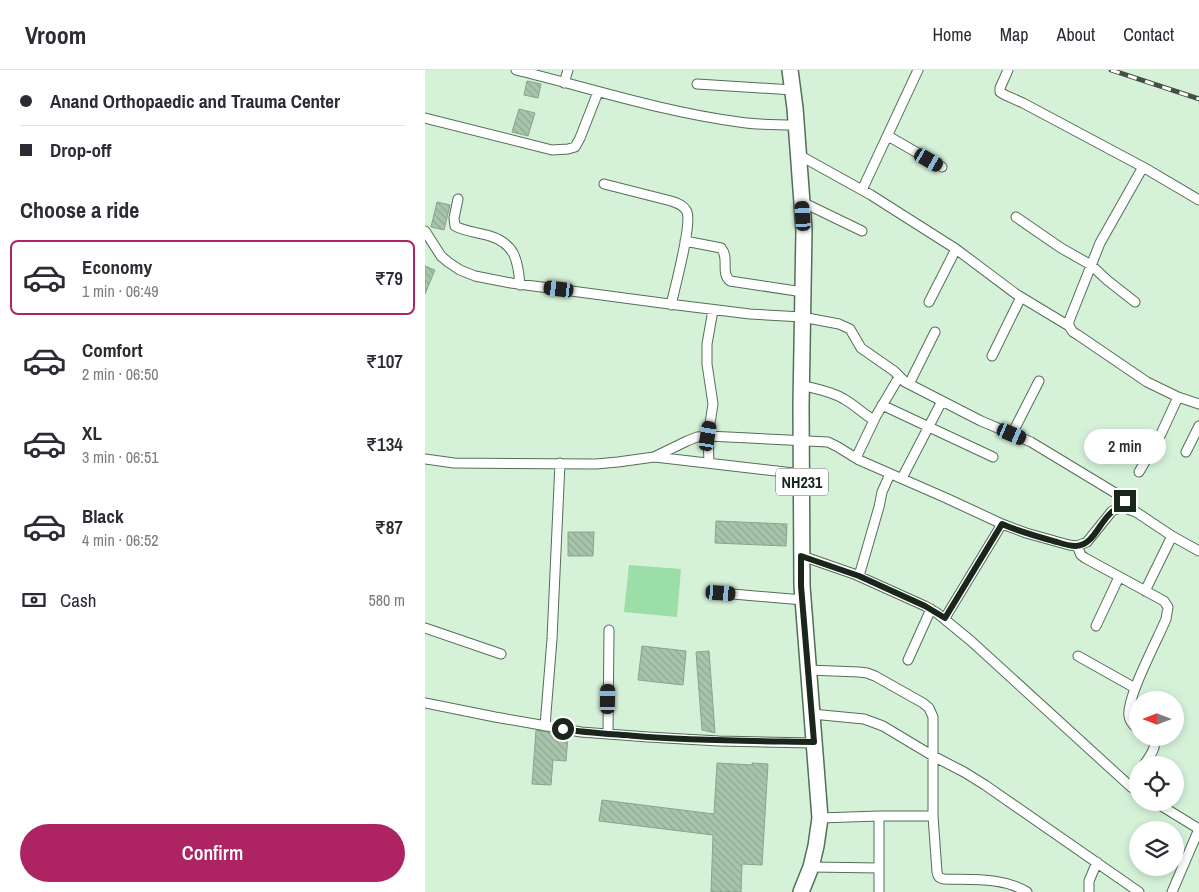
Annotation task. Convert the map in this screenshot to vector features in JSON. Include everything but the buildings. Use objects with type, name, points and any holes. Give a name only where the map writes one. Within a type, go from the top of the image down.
[{"type":"highway","name":"NH231","points":[[790,70],[797,126],[804,230],[801,385],[801,556],[820,818],[811,867],[801,892]]},
{"type":"street","points":[[516,70],[684,113],[747,123],[797,126]]},
{"type":"street","points":[[564,82],[568,70]]},
{"type":"street","points":[[862,190],[918,70]]},
{"type":"street","points":[[1008,70],[1000,92],[1143,167],[1199,200]]},
{"type":"street","points":[[697,84],[793,90]]},
{"type":"street","points":[[425,118],[552,150],[567,149],[575,147],[580,138],[598,92]]},
{"type":"street","points":[[888,136],[942,167]]},
{"type":"street","points":[[799,155],[862,190],[956,249],[1021,297],[1069,326],[1073,332],[1147,382],[1199,404]]},
{"type":"street","points":[[1069,326],[1069,321],[1100,244],[1143,167]]},
{"type":"street","points":[[605,184],[671,201],[682,205],[686,209],[688,222],[671,305]]},
{"type":"street","points":[[458,199],[454,218],[455,226],[462,230],[490,236],[508,245],[512,249],[519,267],[520,285]]},
{"type":"street","points":[[802,202],[862,230]]},
{"type":"street","points":[[1016,217],[1061,248],[1091,265],[1135,302]]},
{"type":"street","points":[[425,231],[441,256],[460,270],[475,276],[520,285],[671,305],[750,314],[802,317],[831,322],[850,329],[861,348],[909,384],[981,421],[1042,447],[1109,488],[1121,497],[1129,508]]},
{"type":"street","points":[[685,241],[721,248],[725,257],[725,272],[730,281],[803,292]]},
{"type":"street","points":[[929,302],[956,249]]},
{"type":"street","points":[[992,356],[1021,297]]},
{"type":"street","points":[[709,464],[708,436],[713,404],[707,364],[707,344],[713,310]]},
{"type":"street","points":[[909,384],[935,332]]},
{"type":"street","points":[[856,458],[874,420],[899,377]]},
{"type":"street","points":[[1012,434],[1039,381]]},
{"type":"street","points":[[801,385],[843,398],[874,420]]},
{"type":"street","points":[[1139,472],[1161,434],[1179,396]]},
{"type":"street","points":[[902,478],[942,401]]},
{"type":"street","points":[[882,405],[993,457]]},
{"type":"street","points":[[1187,452],[1199,426]]},
{"type":"street","points":[[654,457],[687,441],[708,436],[828,442],[890,474],[1016,530],[1045,539],[1077,546],[1087,542],[1112,511],[1122,507],[1137,512],[1172,536],[1199,551]]},
{"type":"street","points":[[425,459],[454,463],[560,464],[611,463],[654,457],[801,474]]},
{"type":"street","points":[[545,726],[552,639],[560,464]]},
{"type":"street","points":[[859,576],[882,492],[890,474]]},
{"type":"street","points":[[945,618],[1002,524]]},
{"type":"street","points":[[1145,591],[1172,536]]},
{"type":"street","points":[[1077,546],[1081,555],[1167,604],[1168,611],[1162,630],[1134,691]]},
{"type":"street","points":[[801,556],[859,576],[931,609],[945,618],[1129,784]]},
{"type":"street","points":[[1096,626],[1119,577]]},
{"type":"street","points":[[721,593],[803,600]]},
{"type":"street","points":[[908,660],[931,609]]},
{"type":"street","points":[[425,628],[501,654]]},
{"type":"street","points":[[608,734],[609,630]]},
{"type":"street","points":[[1078,656],[1135,688]]},
{"type":"street","points":[[808,670],[867,673],[889,683],[929,708],[933,717],[933,816],[937,872],[940,878],[1001,881],[1027,892]]},
{"type":"street","points":[[425,703],[581,732],[719,741],[814,742]]},
{"type":"street","points":[[811,714],[868,720],[883,726],[985,785],[1139,892]]},
{"type":"street","points":[[1170,811],[1199,829],[1172,892]]},
{"type":"street","points":[[879,816],[879,892]]},
{"type":"street","points":[[820,818],[933,816]]},
{"type":"street","points":[[1089,892],[1089,881],[1097,862]]},
{"type":"street","points":[[811,867],[879,868]]},
{"type":"shaded area","points":[[629,565],[681,569],[677,617],[624,612]]},
{"type":"railway","points":[[1111,70],[1199,99]]},
{"type":"route","points":[[563,729],[581,732],[719,741],[814,742],[801,586],[801,556],[859,576],[925,606],[945,618],[1002,524],[1045,539],[1077,546],[1087,542],[1112,511],[1122,507],[1129,508],[1125,501]]}]
